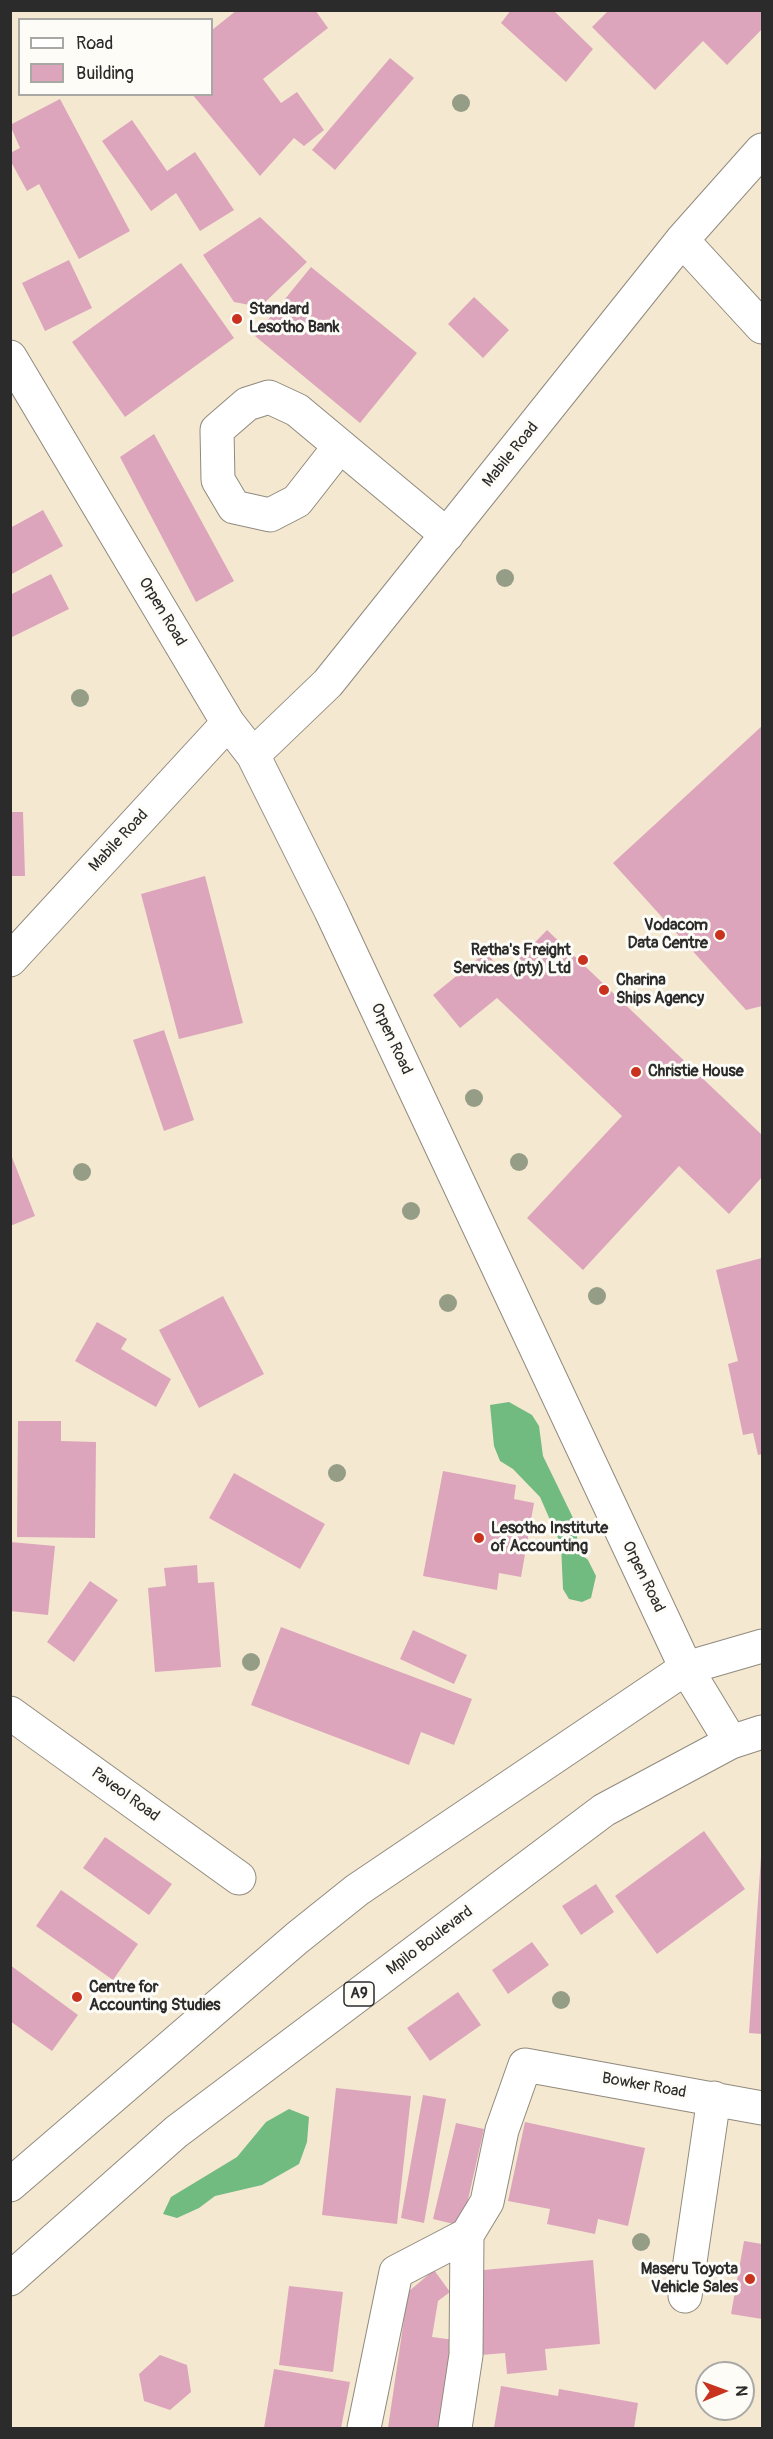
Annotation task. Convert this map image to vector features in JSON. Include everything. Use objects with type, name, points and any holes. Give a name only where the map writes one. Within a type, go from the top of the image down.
[{"type":"main road","name":"Mabile Road","points":[[254,754],[328,683],[682,240],[762,150]]},
{"type":"main road","points":[[682,240],[762,327]]},
{"type":"main road","name":"Orpen Road","points":[[10,357],[228,723],[254,754],[331,911],[686,1668],[731,1742]]},
{"type":"main road","points":[[340,446],[447,535]]},
{"type":"main road","name":"Mabile Road","points":[[10,960],[228,723]]},
{"type":"main road","points":[[10,2185],[297,1938],[357,1890],[686,1668],[762,1646]]},
{"type":"main road","name":"Paveol Road","points":[[10,1713],[239,1878]]},
{"type":"main road","name":"Mpilo Boulevard","points":[[10,2279],[176,2132],[594,1817],[731,1742],[762,1732]]},
{"type":"main road","name":"Bowker Road","points":[[467,2235],[487,2202],[502,2130],[525,2065],[762,2108]]},
{"type":"main road","points":[[685,2296],[714,2098]]},
{"type":"main road","points":[[10,2153],[51,2151]]},
{"type":"main road","points":[[364,2428],[396,2272],[467,2235],[466,2355],[455,2428]]},
{"type":"green space","points":[[509,1402],[532,1415],[539,1426],[543,1456],[575,1522],[579,1552],[588,1560],[596,1576],[591,1598],[582,1602],[569,1599],[563,1589],[561,1545],[540,1497],[513,1469],[500,1461],[494,1446],[490,1405]]},
{"type":"green space","points":[[289,2109],[309,2117],[307,2142],[299,2164],[262,2185],[215,2196],[199,2208],[177,2218],[163,2214],[171,2197],[237,2157],[266,2122]]},
{"type":"building","points":[[237,10],[315,10],[328,28],[263,79],[281,103],[297,92],[324,130],[304,146],[294,138],[260,176],[194,96],[213,96],[213,29]]},
{"type":"building","points":[[511,10],[553,10],[593,49],[566,82],[501,23]]},
{"type":"building","points":[[609,10],[762,10],[762,29],[727,65],[703,41],[655,90],[592,27]]},
{"type":"building","points":[[390,58],[414,78],[335,170],[312,150]]},
{"type":"building","points":[[60,99],[130,231],[79,259],[39,184],[27,191],[10,160],[10,153],[20,148],[10,125]]},
{"type":"building","points":[[132,120],[167,171],[195,152],[234,210],[200,231],[176,193],[151,211],[102,141]]},
{"type":"building","points":[[260,217],[307,262],[260,307],[234,302],[203,255]]},
{"type":"building","points":[[69,260],[92,308],[45,331],[22,283]]},
{"type":"building","points":[[181,263],[234,338],[125,417],[72,342]]},
{"type":"building","points":[[311,267],[417,353],[360,423],[255,336]]},
{"type":"building","points":[[474,297],[509,330],[483,358],[448,324]]},
{"type":"building","points":[[154,434],[234,581],[196,602],[120,457]]},
{"type":"building","points":[[43,510],[63,546],[10,575],[10,528]]},
{"type":"building","points":[[51,574],[69,609],[10,638],[10,595]]},
{"type":"building","name":"Vodacom Data Centre","points":[[762,726],[762,1006],[746,1010],[613,863]]},
{"type":"building","points":[[10,812],[23,812],[25,876],[10,876]]},
{"type":"building","points":[[205,876],[243,1023],[179,1039],[141,894]]},
{"type":"building","name":"Christie House","points":[[547,930],[762,1135],[762,1177],[729,1214],[679,1166],[583,1270],[527,1218],[622,1116],[497,998],[460,1028],[433,995],[486,952],[504,974]]},
{"type":"building","points":[[164,1030],[194,1120],[164,1131],[133,1040]]},
{"type":"building","points":[[10,1152],[35,1216],[10,1226]]},
{"type":"building","points":[[762,1258],[762,1454],[758,1455],[753,1433],[743,1435],[728,1364],[738,1361],[716,1270]]},
{"type":"building","points":[[223,1296],[264,1374],[199,1408],[159,1330]]},
{"type":"building","points":[[97,1322],[127,1339],[121,1349],[171,1379],[156,1407],[75,1361]]},
{"type":"building","points":[[18,1421],[61,1421],[61,1441],[96,1442],[95,1538],[17,1537]]},
{"type":"building","name":"Lesotho Institute of Accounting","points":[[443,1471],[516,1485],[514,1499],[534,1503],[521,1577],[499,1573],[497,1590],[423,1576]]},
{"type":"building","points":[[234,1473],[325,1524],[300,1569],[209,1518]]},
{"type":"building","points":[[10,1542],[55,1546],[48,1615],[10,1611]]},
{"type":"building","points":[[197,1565],[198,1583],[214,1582],[221,1667],[155,1672],[148,1588],[166,1586],[164,1568]]},
{"type":"building","points":[[90,1581],[118,1600],[74,1662],[47,1642]]},
{"type":"building","points":[[281,1627],[472,1699],[454,1745],[421,1732],[409,1765],[251,1705]]},
{"type":"building","points":[[413,1630],[467,1655],[454,1684],[400,1659]]},
{"type":"building","points":[[704,1831],[745,1889],[657,1954],[615,1896]]},
{"type":"building","points":[[105,1837],[172,1884],[149,1915],[83,1868]]},
{"type":"building","points":[[762,1857],[762,2034],[749,2033]]},
{"type":"building","points":[[596,1884],[614,1912],[581,1935],[562,1906]]},
{"type":"building","points":[[61,1890],[138,1944],[113,1980],[36,1926]]},
{"type":"building","points":[[532,1942],[549,1965],[508,1994],[492,1970]]},
{"type":"building","points":[[10,1965],[78,2015],[52,2051],[10,2021]]},
{"type":"building","points":[[458,1992],[481,2025],[430,2061],[407,2028]]},
{"type":"building","points":[[336,2088],[411,2096],[397,2224],[322,2215]]},
{"type":"building","points":[[423,2095],[446,2099],[424,2223],[401,2218]]},
{"type":"building","points":[[525,2122],[645,2148],[628,2226],[598,2219],[595,2234],[547,2224],[550,2209],[508,2201]]},
{"type":"building","points":[[456,2123],[484,2129],[462,2226],[433,2219]]},
{"type":"building","name":"Maseru Toyota Vehicle Sales","points":[[744,2241],[762,2244],[762,2319],[731,2314]]},
{"type":"building","points":[[593,2260],[600,2344],[545,2349],[547,2370],[507,2374],[505,2353],[481,2355],[473,2271]]},
{"type":"building","points":[[434,2270],[450,2292],[438,2301],[432,2337],[455,2340],[442,2428],[388,2428],[408,2292]]},
{"type":"building","points":[[289,2286],[343,2292],[333,2372],[279,2365]]},
{"type":"building","points":[[160,2355],[187,2365],[191,2392],[170,2410],[144,2401],[139,2374]]},
{"type":"building","points":[[274,2369],[350,2382],[341,2428],[264,2428]]},
{"type":"building","points":[[501,2386],[558,2396],[559,2389],[638,2403],[634,2428],[494,2428]]},
{"type":"place","name":"Standard Lesotho Bank","points":[[237,319]]},
{"type":"place","name":"Vodacom Data Centre","points":[[720,935]]},
{"type":"place","name":"Retha's Freight Services (pty) Ltd","points":[[583,960]]},
{"type":"place","name":"Charina Ships Agency","points":[[604,990]]},
{"type":"place","name":"Christie House","points":[[636,1072]]},
{"type":"place","name":"Lesotho Institute of Accounting","points":[[479,1538]]},
{"type":"place","name":"Centre for Accounting Studies","points":[[77,1997]]},
{"type":"place","name":"Maseru Toyota Vehicle Sales","points":[[750,2279]]}]
